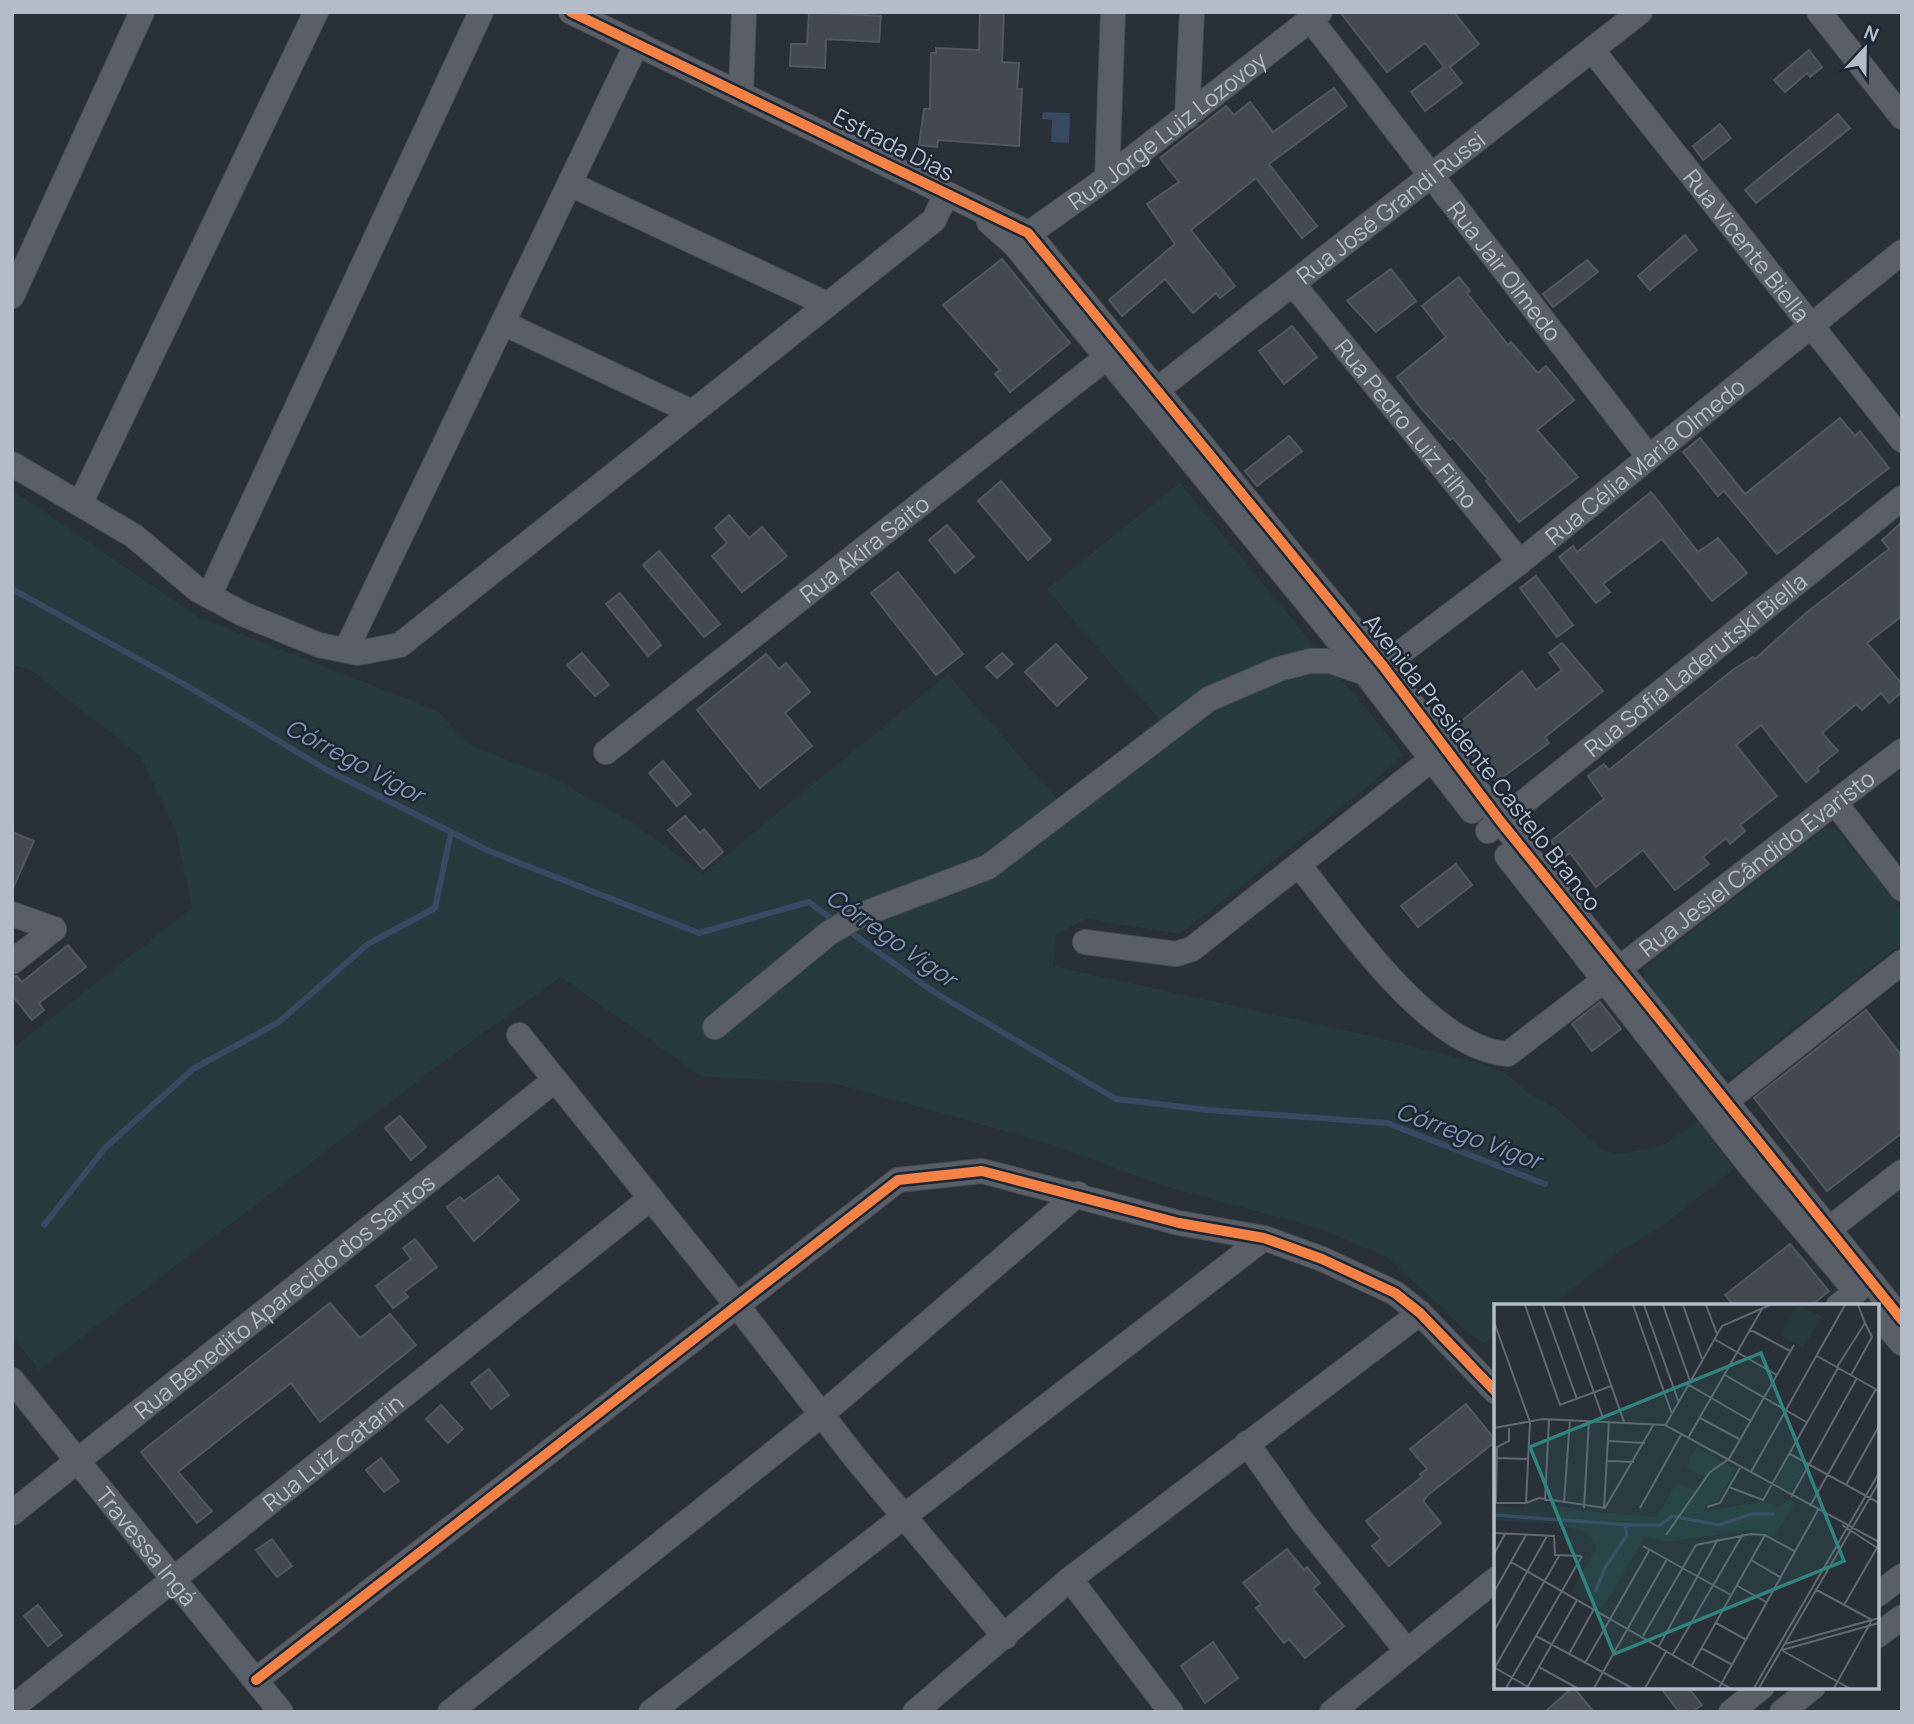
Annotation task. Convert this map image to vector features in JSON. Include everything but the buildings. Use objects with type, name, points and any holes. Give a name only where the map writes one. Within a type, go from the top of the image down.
[{"type":"street","points":[[12,296],[142,12]]},
{"type":"street","points":[[81,502],[316,12]]},
{"type":"street","points":[[209,596],[481,12]]},
{"type":"street","points":[[571,12],[741,92],[744,12]]},
{"type":"street","points":[[1107,178],[1113,12]]},
{"type":"street","points":[[1187,117],[1192,12]]},
{"type":"street","name":"Rua José Grandi Russi","points":[[1149,395],[1640,12]]},
{"type":"street","points":[[1819,12],[1902,117]]},
{"type":"street","name":"Rua Jorge Luiz Lozovoy","points":[[1021,238],[1107,178],[1315,16]]},
{"type":"street","name":"Rua Jair Olmedo","points":[[1315,16],[1648,456]]},
{"type":"street","points":[[346,650],[637,43]]},
{"type":"street","name":"Rua Vicente Biella","points":[[1593,51],[1902,440]]},
{"type":"street","name":"Estrada Dias","points":[[741,92],[973,208],[1021,238]]},
{"type":"street","points":[[570,184],[827,304]]},
{"type":"street","points":[[12,464],[81,502],[134,536],[209,596],[243,614],[319,645],[358,653],[400,645],[934,220],[946,194]]},
{"type":"street","name":"Avenida Presidente Castelo Branco","points":[[1021,238],[1374,669],[1718,1107],[1858,1296]]},
{"type":"street","name":"Rua Célia Maria Olmedo","points":[[1374,669],[1520,562],[1902,252]]},
{"type":"street","name":"Rua Pedro Luiz Filho","points":[[1293,284],[1520,562]]},
{"type":"street","points":[[503,323],[692,412]]},
{"type":"street","name":"Rua Akira Saito","points":[[606,752],[1114,351]]},
{"type":"street","name":"Rua Sofia Laderutski Biella","points":[[1495,826],[1902,498]]},
{"type":"street","points":[[715,1027],[829,933],[856,917],[988,867],[1209,699],[1279,669],[1310,661],[1330,661],[1374,669]]},
{"type":"street","name":"Avenida Presidente Castelo Branco","points":[[1374,669],[1432,759],[1495,826]]},
{"type":"street","name":"Rua Jesiel Cândido Evaristo","points":[[1299,865],[1418,1006],[1473,1045],[1508,1054],[1613,976],[1902,751]]},
{"type":"street","points":[[1085,942],[1176,954],[1192,949],[1432,759]]},
{"type":"street","points":[[1836,804],[1902,889]]},
{"type":"street","points":[[12,914],[54,929],[12,962]]},
{"type":"street","points":[[1718,1107],[1902,962]]},
{"type":"street","points":[[519,1035],[736,1304],[821,1415],[1004,1637]]},
{"type":"street","name":"Rua Benedito Aparecido dos Santos","points":[[12,1513],[555,1080]]},
{"type":"street","name":"Avenida Presidente Castelo Branco","points":[[1718,1107],[1828,1230],[1858,1296]]},
{"type":"street","points":[[256,1680],[898,1180],[982,1171],[1078,1194],[1179,1223],[1264,1238],[1322,1259],[1395,1293],[1420,1313],[1494,1390]]},
{"type":"street","points":[[1828,1230],[1902,1172]]},
{"type":"street","points":[[450,1712],[821,1415],[1078,1194]]},
{"type":"street","name":"Rua Luiz Catarin","points":[[12,1708],[651,1198]]},
{"type":"street","points":[[651,1712],[1264,1238]]},
{"type":"street","name":"Avenida Presidente Castelo Branco","points":[[1879,1307],[1902,1320]]},
{"type":"street","points":[[915,1712],[1070,1579],[1420,1313]]},
{"type":"street","points":[[1879,1317],[1902,1343]]},
{"type":"street","name":"Travessa Ingá","points":[[12,1380],[281,1712]]},
{"type":"street","points":[[1247,1443],[1302,1521],[1407,1651]]},
{"type":"street","points":[[1879,1593],[1902,1576]]},
{"type":"street","points":[[1070,1579],[1171,1712]]},
{"type":"street","points":[[1332,1712],[1494,1580]]},
{"type":"street","points":[[1879,1634],[1902,1617]]},
{"type":"street","points":[[1731,1712],[1760,1689]]},
{"type":"street","points":[[1782,1712],[1811,1689]]},
{"type":"green space","points":[[1180,483],[1404,755],[1180,934],[1087,919],[1056,934],[1053,966],[1380,1038],[1490,1066],[1507,1074],[1530,1094],[1555,1107],[1600,1149],[1618,1154],[1664,1145],[1699,1121],[1734,1169],[1654,1232],[1615,1254],[1560,1300],[1549,1304],[1494,1304],[1494,1336],[1485,1343],[1472,1336],[1387,1257],[1318,1228],[1161,1185],[1047,1143],[837,1084],[701,1076],[561,977],[440,1064],[39,1370],[12,1336],[12,1049],[192,908],[176,831],[140,756],[31,670],[12,665],[12,490],[198,617],[438,711],[467,744],[551,777],[635,824],[703,874],[948,674],[1060,802],[1158,718],[1047,589]]},
{"type":"green space","points":[[1824,829],[1838,831],[1902,910],[1902,943],[1735,1075],[1722,1074],[1644,982],[1644,968]]},
{"type":"water","points":[[1043,112],[1070,113],[1069,143],[1051,142],[1052,120],[1042,119]]},
{"type":"waterway","name":"Córrego Vigor","points":[[12,589],[189,687],[327,770],[489,851],[699,933],[809,902],[837,923]]},
{"type":"waterway","points":[[44,1225],[105,1148],[193,1069],[279,1022],[368,944],[435,908],[451,832]]},
{"type":"waterway","name":"Córrego Vigor","points":[[846,929],[934,992],[1116,1099],[1208,1110],[1387,1123],[1545,1184]]},
{"type":"cycle path","points":[[571,12],[1028,233],[1383,666],[1501,822],[1902,1320]]},
{"type":"cycle path","points":[[256,1680],[898,1180],[982,1171],[1179,1223],[1264,1238],[1322,1259],[1395,1293],[1420,1313],[1494,1390]]}]
